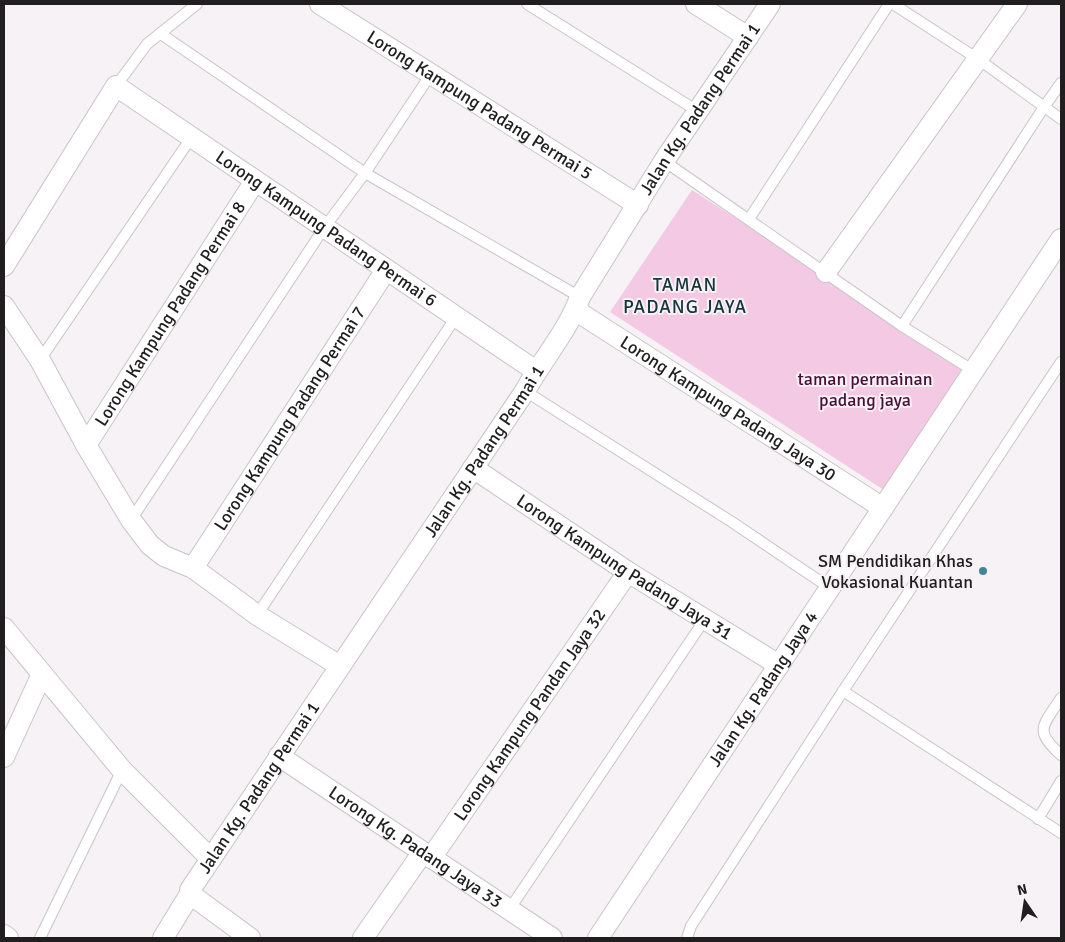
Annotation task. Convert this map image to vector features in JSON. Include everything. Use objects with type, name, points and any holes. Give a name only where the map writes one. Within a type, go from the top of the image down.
[{"type":"street","name":"Lorong Kampung Padang Permai 5","points":[[320,4],[341,10],[430,74],[638,205]]},
{"type":"street","points":[[696,4],[748,37]]},
{"type":"street","name":"Jalan Kg. Padang Permai 1","points":[[163,938],[190,894],[190,890],[525,391],[664,161],[699,112],[770,4]]},
{"type":"street","points":[[826,272],[1017,4]]},
{"type":"street","points":[[4,266],[116,86]]},
{"type":"street","name":"Lorong Kampung Padang Permai 6","points":[[116,86],[536,371]]},
{"type":"street","name":"Lorong Kampung Padang Permai 8","points":[[86,445],[255,181]]},
{"type":"street","name":"Jalan Kg. Padang Jaya 4","points":[[598,938],[1061,240]]},
{"type":"street","name":"Lorong Kampung Padang Permai 7","points":[[193,568],[386,270]]},
{"type":"street","name":"Lorong Kampung Padang Jaya 30","points":[[577,304],[882,508]]},
{"type":"street","points":[[4,306],[40,360],[86,445],[132,520],[150,545],[164,556],[193,568],[257,615],[340,666]]},
{"type":"street","name":"Lorong Kampung Padang Jaya 31","points":[[473,468],[628,572],[779,665]]},
{"type":"street","name":"Lorong Kampung Pandan Jaya 32","points":[[363,938],[427,855],[628,572]]},
{"type":"street","points":[[4,628],[122,770],[211,859]]},
{"type":"street","points":[[4,757],[42,674]]},
{"type":"street","name":"Lorong Kg. Padang Jaya 33","points":[[279,756],[552,938]]},
{"type":"street","points":[[190,894],[250,938]]},
{"type":"street","points":[[4,935],[8,938]]},
{"type":"lane","points":[[116,86],[147,44],[197,4]]},
{"type":"lane","points":[[527,4],[699,112]]},
{"type":"lane","points":[[749,219],[891,4],[978,59],[1061,119]]},
{"type":"lane","points":[[161,34],[365,173],[577,304]]},
{"type":"lane","points":[[132,520],[324,228],[365,173],[430,74]]},
{"type":"lane","points":[[902,326],[1061,83]]},
{"type":"lane","points":[[40,360],[191,138]]},
{"type":"lane","points":[[664,161],[902,326],[974,372]]},
{"type":"lane","points":[[257,615],[456,317]]},
{"type":"lane","points":[[687,938],[691,926],[843,691],[1061,362]]},
{"type":"lane","points":[[525,391],[732,522],[830,588]]},
{"type":"lane","points":[[509,910],[704,619]]},
{"type":"lane","points":[[843,691],[1061,833]]},
{"type":"lane","points":[[1061,698],[1043,725],[1043,733],[1047,742],[1061,756]]},
{"type":"lane","points":[[40,938],[122,770]]},
{"type":"lane","points":[[1038,819],[1061,780]]},
{"type":"green space","name":"taman permainan padang jaya","points":[[692,190],[974,371],[890,494],[610,312]]},
{"type":"place","name":"SM Pendidikan Khas Vokasional Kuantan","points":[[983,571]]},
{"type":"district","name":"TAMAN PADANG JAYA","points":[[685,296]]}]
